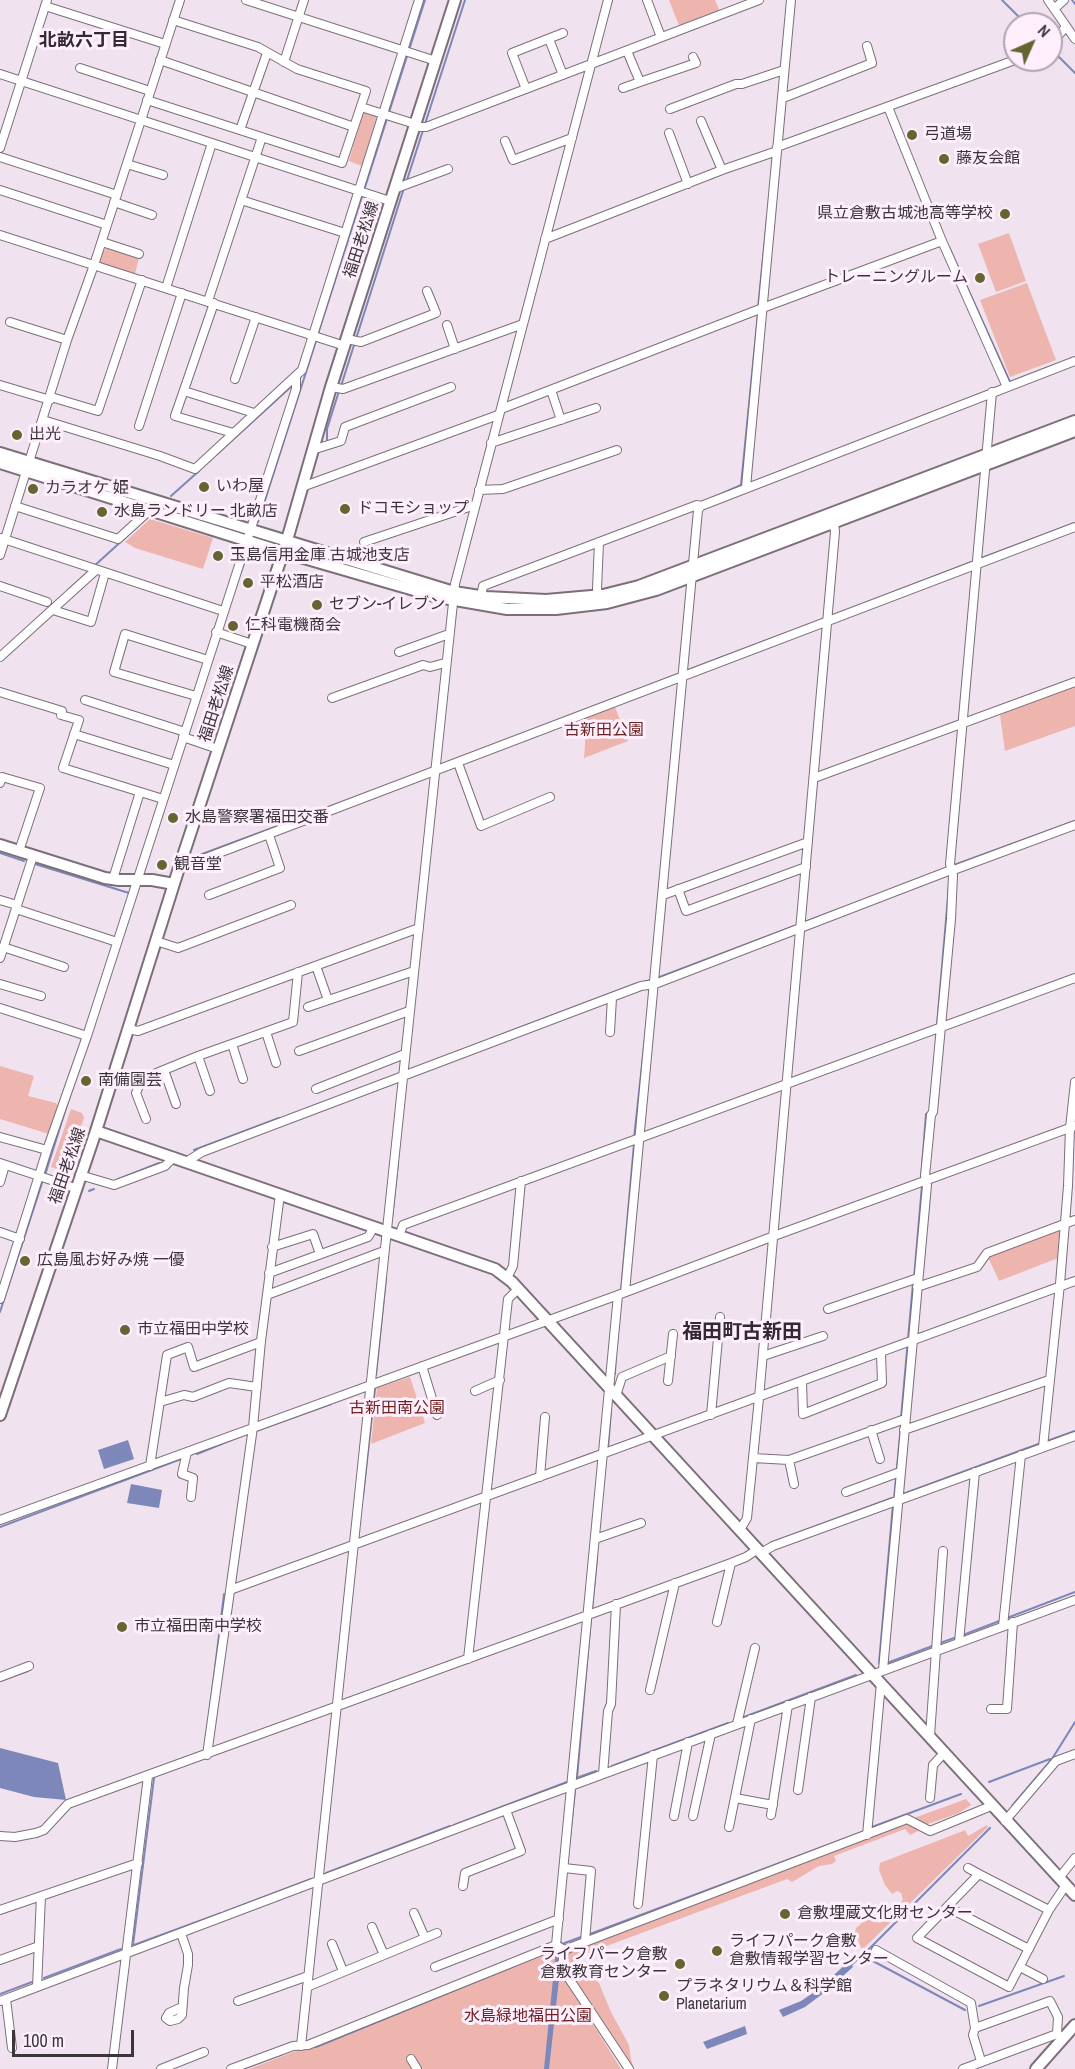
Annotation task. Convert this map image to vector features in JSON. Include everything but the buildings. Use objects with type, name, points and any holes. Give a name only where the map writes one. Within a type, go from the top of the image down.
[{"type":"street","points":[[0,555],[2,539],[51,399],[68,340],[180,0]]},
{"type":"street","points":[[246,0],[436,62]]},
{"type":"street","points":[[284,62],[304,0]]},
{"type":"street","points":[[0,1299],[249,534],[296,380],[302,370],[345,233],[361,193],[406,52],[419,0]]},
{"type":"street","name":"福田老松線","points":[[0,1415],[96,1131],[287,540],[312,450],[337,388],[390,201],[402,186],[455,0]]},
{"type":"street","points":[[301,2046],[384,1251],[405,1074],[409,1011],[437,771],[445,663],[454,596],[475,505],[482,490],[523,324],[594,62],[608,0]]},
{"type":"street","points":[[647,0],[661,38]]},
{"type":"street","points":[[361,107],[419,127],[526,89],[759,0]]},
{"type":"street","points":[[746,487],[759,309],[783,98],[782,70],[791,0]]},
{"type":"street","points":[[1048,0],[1075,39]]},
{"type":"street","points":[[1054,9],[1064,0]]},
{"type":"street","points":[[0,148],[46,3],[165,44]]},
{"type":"street","points":[[147,100],[342,163],[361,107],[366,91],[297,69],[258,47],[173,20]]},
{"type":"street","points":[[1063,30],[1066,27]]},
{"type":"street","points":[[526,89],[512,53],[563,33]]},
{"type":"street","points":[[549,39],[563,75]]},
{"type":"street","points":[[783,98],[872,63],[867,46]]},
{"type":"street","points":[[627,51],[640,82]]},
{"type":"street","points":[[240,130],[267,52]]},
{"type":"street","points":[[623,88],[696,63],[693,57]]},
{"type":"street","points":[[160,60],[354,127]]},
{"type":"street","points":[[547,238],[1003,64]]},
{"type":"street","points":[[80,68],[150,91]]},
{"type":"street","points":[[670,109],[736,84],[782,70]]},
{"type":"street","points":[[0,74],[390,201]]},
{"type":"street","points":[[888,107],[942,241],[1006,384]]},
{"type":"street","points":[[701,121],[723,170]]},
{"type":"street","points":[[669,133],[688,184]]},
{"type":"street","points":[[233,433],[175,416],[262,137]]},
{"type":"street","points":[[505,141],[513,160],[572,138]]},
{"type":"street","points":[[166,288],[212,143]]},
{"type":"street","points":[[0,157],[116,199],[152,215]]},
{"type":"street","points":[[127,164],[163,175]]},
{"type":"street","points":[[402,186],[448,169]]},
{"type":"street","points":[[0,190],[107,225]]},
{"type":"street","points":[[242,200],[345,233]]},
{"type":"street","points":[[0,235],[313,336],[351,342],[361,342],[436,313],[427,291]]},
{"type":"street","points":[[302,487],[759,309],[942,241]]},
{"type":"street","points":[[102,242],[139,254]]},
{"type":"street","points":[[0,385],[98,411],[142,280]]},
{"type":"street","points":[[139,426],[182,293]]},
{"type":"street","points":[[235,379],[256,317]]},
{"type":"street","points":[[10,322],[68,340]]},
{"type":"street","points":[[337,388],[523,324]]},
{"type":"street","points":[[447,325],[455,349]]},
{"type":"street","points":[[481,597],[483,586],[699,506],[994,391],[1006,384],[1075,361]]},
{"type":"street","points":[[43,420],[195,469],[254,413],[296,380]]},
{"type":"street","points":[[312,450],[341,441],[345,427],[451,387]]},
{"type":"street","points":[[551,390],[561,420]]},
{"type":"street","points":[[184,391],[254,413]]},
{"type":"street","points":[[867,1835],[881,1683],[878,1672],[904,1430],[903,1419],[923,1182],[951,919],[951,869],[994,391]]},
{"type":"street","points":[[494,443],[596,408]]},
{"type":"street","points":[[0,453],[28,466],[151,509],[249,534],[287,540],[454,596],[546,600],[599,596],[693,572],[834,523],[1075,421]]},
{"type":"street","points":[[0,463],[28,466],[161,502],[249,534],[283,552],[454,596],[507,609],[579,608],[633,597],[986,460],[1075,431]]},
{"type":"street","points":[[482,490],[503,489],[617,450]]},
{"type":"street","points":[[15,507],[118,539],[161,502]]},
{"type":"street","points":[[364,543],[475,505]]},
{"type":"street","points":[[629,2069],[562,1968],[559,1919],[603,1455],[613,1393],[636,1139],[663,895],[680,678],[699,506]]},
{"type":"street","points":[[740,1530],[747,1518],[763,1356],[828,619],[834,523]]},
{"type":"street","points":[[181,864],[190,864],[269,835],[828,619],[1075,527]]},
{"type":"street","points":[[2,539],[223,611]]},
{"type":"street","points":[[599,542],[597,589],[599,596]]},
{"type":"street","points":[[0,657],[53,610],[94,569]]},
{"type":"street","points":[[53,610],[91,622],[105,573]]},
{"type":"street","points":[[0,586],[47,602]]},
{"type":"street","points":[[216,632],[252,644]]},
{"type":"street","points":[[196,696],[114,672],[125,634],[208,660]]},
{"type":"street","points":[[399,652],[449,634]]},
{"type":"street","points":[[332,698],[423,665],[430,667],[445,663]]},
{"type":"street","points":[[814,778],[1075,682]]},
{"type":"street","points":[[0,692],[62,711],[60,715],[79,720],[63,768],[163,799]]},
{"type":"street","points":[[85,700],[218,749]]},
{"type":"street","points":[[74,734],[174,765]]},
{"type":"street","points":[[458,763],[481,826],[550,797]]},
{"type":"street","points":[[0,783],[2,777],[40,788],[19,851]]},
{"type":"street","points":[[113,879],[140,792]]},
{"type":"street","points":[[186,1162],[202,1152],[405,1074],[612,998],[800,925],[1075,825]]},
{"type":"street","points":[[209,895],[280,868],[269,835]]},
{"type":"street","points":[[663,895],[808,842]]},
{"type":"street","points":[[0,845],[113,879],[174,884]]},
{"type":"street","points":[[0,958],[33,856]]},
{"type":"street","points":[[678,890],[686,911],[806,867]]},
{"type":"street","points":[[0,900],[117,942]]},
{"type":"street","points":[[156,941],[178,948],[291,905]]},
{"type":"street","points":[[128,1029],[138,1031],[419,928]]},
{"type":"street","points":[[3,947],[64,967]]},
{"type":"street","points":[[316,966],[328,1000]]},
{"type":"street","points":[[308,1007],[414,971]]},
{"type":"street","points":[[146,1119],[136,1093],[142,1079],[293,1022],[298,972]]},
{"type":"street","points":[[399,1236],[403,1225],[1075,978]]},
{"type":"street","points":[[0,984],[41,996]]},
{"type":"street","points":[[610,1032],[612,998]]},
{"type":"street","points":[[0,1008],[87,1036]]},
{"type":"street","points":[[299,1051],[409,1011]]},
{"type":"street","points":[[266,1032],[276,1063]]},
{"type":"street","points":[[232,1044],[243,1079]]},
{"type":"street","points":[[316,1089],[405,1054]]},
{"type":"street","points":[[198,1056],[210,1091]]},
{"type":"street","points":[[164,1070],[176,1104]]},
{"type":"street","points":[[1044,1443],[1065,1223],[1072,1185],[1075,1082]]},
{"type":"street","points":[[0,1520],[1072,1127]]},
{"type":"street","points":[[96,1131],[495,1269],[518,1289],[740,1530],[878,1672]]},
{"type":"street","points":[[0,1137],[47,1150]]},
{"type":"street","points":[[80,1175],[114,1185],[165,1166],[174,1157]]},
{"type":"street","points":[[0,1182],[3,1164],[75,1188]]},
{"type":"street","points":[[507,1278],[513,1266],[521,1181]]},
{"type":"street","points":[[207,1755],[253,1427],[272,1247],[280,1194]]},
{"type":"street","points":[[828,1309],[916,1280],[978,1267],[987,1253],[1075,1220]]},
{"type":"street","points":[[269,1273],[368,1237],[374,1227]]},
{"type":"street","points":[[0,1232],[20,1239]]},
{"type":"street","points":[[272,1247],[313,1234],[320,1254]]},
{"type":"street","points":[[267,1295],[384,1251]]},
{"type":"street","points":[[230,1590],[603,1455],[711,1413],[759,1398],[1060,1284],[1075,1281]]},
{"type":"street","points":[[468,1659],[508,1299],[518,1289]]},
{"type":"street","points":[[711,1413],[720,1317]]},
{"type":"street","points":[[668,1381],[673,1334]]},
{"type":"street","points":[[763,1356],[824,1336]]},
{"type":"street","points":[[150,1466],[167,1355],[188,1347],[194,1367],[261,1342]]},
{"type":"street","points":[[802,1382],[803,1414],[882,1383],[881,1353]]},
{"type":"street","points":[[613,1393],[622,1377],[671,1356]]},
{"type":"street","points":[[422,1366],[437,1415]]},
{"type":"street","points":[[475,1391],[500,1380]]},
{"type":"street","points":[[904,1430],[1049,1380]]},
{"type":"street","points":[[160,1402],[184,1395],[193,1397],[229,1383],[257,1387]]},
{"type":"street","points":[[540,1478],[545,1417]]},
{"type":"street","points":[[753,1458],[789,1460],[903,1419]]},
{"type":"street","points":[[871,1430],[880,1459]]},
{"type":"street","points":[[0,1836],[15,1837],[36,1833],[44,1830],[68,1804],[731,1563],[897,1499],[1021,1455],[1044,1443],[1075,1436]]},
{"type":"street","points":[[187,1452],[182,1474],[193,1478],[192,1497]]},
{"type":"street","points":[[1003,1622],[1021,1455]]},
{"type":"street","points":[[789,1460],[794,1484]]},
{"type":"street","points":[[960,1638],[975,1472]]},
{"type":"street","points":[[846,1492],[898,1473]]},
{"type":"street","points":[[595,1539],[641,1523]]},
{"type":"street","points":[[930,1736],[943,1551]]},
{"type":"street","points":[[717,1622],[731,1563]]},
{"type":"street","points":[[650,1690],[675,1583]]},
{"type":"street","points":[[12,2048],[3,2000],[878,1672],[960,1638],[1075,1600]]},
{"type":"street","points":[[603,1774],[608,1711],[611,1704],[616,1605]]},
{"type":"street","points":[[991,1709],[1007,1709],[1014,1622]]},
{"type":"street","points":[[737,1724],[756,1648]]},
{"type":"street","points":[[0,1677],[29,1666]]},
{"type":"street","points":[[881,1683],[978,1787],[991,1806],[1075,1895]]},
{"type":"street","points":[[798,1790],[811,1697]]},
{"type":"street","points":[[771,1815],[788,1705]]},
{"type":"street","points":[[729,1827],[751,1719]]},
{"type":"street","points":[[693,1816],[711,1734]]},
{"type":"street","points":[[674,1816],[688,1742]]},
{"type":"street","points":[[930,1798],[933,1765],[945,1752]]},
{"type":"street","points":[[1005,1821],[1056,1761],[1075,1754]]},
{"type":"street","points":[[638,1904],[653,1755]]},
{"type":"street","points":[[112,2069],[148,1776]]},
{"type":"street","points":[[735,1798],[773,1805]]},
{"type":"street","points":[[231,2069],[293,2046],[308,2045],[560,1947],[585,1941],[907,1819],[930,1831],[991,1806]]},
{"type":"street","points":[[463,1886],[465,1873],[521,1851],[506,1810]]},
{"type":"street","points":[[979,1874],[917,1938],[1009,1987],[1075,1858]]},
{"type":"street","points":[[0,1910],[138,1863]]},
{"type":"street","points":[[564,1868],[591,1871],[585,1941]]},
{"type":"street","points":[[968,1868],[1049,1910]]},
{"type":"street","points":[[37,1987],[41,1896]]},
{"type":"street","points":[[947,1907],[1029,1949]]},
{"type":"street","points":[[414,1913],[425,1938]]},
{"type":"street","points":[[435,1967],[559,1919]]},
{"type":"street","points":[[372,1927],[384,1955]]},
{"type":"street","points":[[181,1933],[188,1954],[182,2007]]},
{"type":"street","points":[[307,1987],[437,1933]]},
{"type":"street","points":[[332,1944],[344,1971]]},
{"type":"street","points":[[0,1960],[39,1946]]},
{"type":"street","points":[[876,1950],[971,2003],[975,2028],[973,2035],[981,2061]]},
{"type":"street","points":[[1020,1967],[1043,1979]]},
{"type":"street","points":[[238,2001],[308,1976]]},
{"type":"street","points":[[975,2028],[1050,2001],[1058,2017],[1060,2036]]},
{"type":"street","points":[[1036,2069],[1060,2036],[1075,2025]]},
{"type":"street","points":[[963,2069],[1060,2036]]},
{"type":"street","points":[[160,2069],[204,2052]]},
{"type":"street","points":[[411,2059],[417,2069]]},
{"type":"green space","points":[[669,0],[715,0],[720,12],[680,28]]},
{"type":"green space","points":[[367,112],[377,116],[362,166],[349,161],[362,115]]},
{"type":"green space","points":[[1009,233],[1026,281],[996,292],[978,244]]},
{"type":"green space","points":[[109,247],[139,257],[135,274],[97,262],[103,251]]},
{"type":"green space","points":[[1027,283],[1056,360],[1010,377],[980,300]]},
{"type":"green space","points":[[150,519],[213,538],[203,569],[135,548],[125,542]]},
{"type":"green space","points":[[1075,684],[1075,726],[1005,751],[1000,715]]},
{"type":"green space","name":"古新田公園","points":[[615,707],[628,741],[584,758],[587,717]]},
{"type":"green space","points":[[0,1066],[34,1076],[28,1096],[56,1103],[59,1108],[49,1134],[0,1119]]},
{"type":"green space","points":[[71,1109],[82,1113],[84,1118],[65,1172],[51,1167]]},
{"type":"green space","points":[[1061,1229],[1058,1258],[999,1281],[988,1257]]},
{"type":"green space","name":"古新田南公園","points":[[410,1377],[425,1423],[371,1444],[377,1388]]},
{"type":"green space","points":[[966,1799],[971,1805],[959,1813],[925,1825],[914,1818]]},
{"type":"green space","points":[[913,1823],[922,1829],[910,1835],[905,1829],[834,1856],[836,1861],[832,1864],[819,1866],[792,1882],[787,1879],[577,1957],[579,1970],[599,1983],[611,2012],[629,2045],[634,2069],[631,2069],[569,1972],[568,1953],[573,1949]]},
{"type":"green space","points":[[987,1825],[988,1827],[862,1950],[855,1932],[856,1928],[872,1918],[878,1923],[884,1921],[883,1918],[903,1900],[901,1893],[897,1891],[892,1894],[885,1885],[879,1870],[880,1863],[965,1830],[968,1836]]},
{"type":"green space","name":"水島緑地福田公園","points":[[546,1955],[555,1959],[560,1965],[564,1978],[621,2069],[249,2069]]},
{"type":"water","points":[[128,1440],[134,1459],[104,1469],[98,1450]]},
{"type":"water","points":[[131,1484],[162,1490],[159,1508],[127,1503]]},
{"type":"water","points":[[0,1748],[58,1763],[66,1800],[34,1797],[0,1788]]},
{"type":"water","points":[[554,1948],[562,1952],[549,2069],[544,2069],[555,1959]]},
{"type":"water","points":[[850,1960],[853,1967],[825,1992],[805,2007],[783,2017],[779,2010],[801,2001],[820,1988]]},
{"type":"water","points":[[745,2026],[747,2034],[707,2049],[703,2042]]},
{"type":"waterway","points":[[318,334],[425,0]]},
{"type":"waterway","points":[[406,183],[465,0]]},
{"type":"waterway","points":[[1002,0],[1014,12]]},
{"type":"waterway","points":[[1072,0],[1075,4]]},
{"type":"waterway","points":[[1063,61],[1075,73]]},
{"type":"waterway","points":[[341,386],[404,188]]},
{"type":"waterway","points":[[758,308],[767,218]]},
{"type":"waterway","points":[[949,247],[1010,382]]},
{"type":"waterway","points":[[701,503],[741,485],[758,313]]},
{"type":"waterway","points":[[258,522],[316,341]]},
{"type":"waterway","points":[[1010,382],[1049,367]]},
{"type":"waterway","points":[[216,455],[294,384]]},
{"type":"waterway","points":[[995,389],[1004,384]]},
{"type":"waterway","points":[[327,440],[327,429],[339,391]]},
{"type":"waterway","points":[[171,496],[199,471]]},
{"type":"waterway","points":[[93,567],[147,518]]},
{"type":"waterway","points":[[979,559],[1075,523]]},
{"type":"waterway","points":[[240,575],[249,549]]},
{"type":"waterway","points":[[868,602],[974,561]]},
{"type":"waterway","points":[[67,591],[89,571]]},
{"type":"waterway","points":[[688,670],[786,633]]},
{"type":"waterway","points":[[535,729],[681,673]]},
{"type":"waterway","points":[[194,857],[388,785]]},
{"type":"waterway","points":[[954,865],[1075,821]]},
{"type":"waterway","points":[[0,853],[24,861]]},
{"type":"waterway","points":[[143,875],[148,859]]},
{"type":"waterway","points":[[35,864],[129,893]]},
{"type":"waterway","points":[[937,1025],[950,873]]},
{"type":"waterway","points":[[134,901],[139,887]]},
{"type":"waterway","points":[[802,923],[839,909]]},
{"type":"waterway","points":[[657,978],[797,925]]},
{"type":"waterway","points":[[490,1039],[651,980]]},
{"type":"waterway","points":[[634,1138],[648,1010]]},
{"type":"waterway","points":[[45,1175],[73,1086]]},
{"type":"waterway","points":[[921,1179],[926,1114],[929,1112]]},
{"type":"waterway","points":[[194,1150],[279,1118]]},
{"type":"waterway","points":[[621,1291],[634,1144]]},
{"type":"waterway","points":[[116,1180],[159,1163]]},
{"type":"waterway","points":[[392,1219],[398,1163]]},
{"type":"waterway","points":[[0,1312],[42,1183]]},
{"type":"waterway","points":[[914,1278],[922,1185]]},
{"type":"waterway","points":[[89,1191],[94,1189]]},
{"type":"waterway","points":[[376,1375],[386,1279]]},
{"type":"waterway","points":[[901,1418],[913,1283]]},
{"type":"waterway","points":[[617,1344],[621,1296]]},
{"type":"waterway","points":[[615,1374],[616,1350]]},
{"type":"waterway","points":[[363,1497],[375,1389]]},
{"type":"waterway","points":[[256,1431],[331,1404]]},
{"type":"waterway","points":[[608,1449],[611,1410]]},
{"type":"waterway","points":[[894,1499],[901,1424]]},
{"type":"waterway","points":[[1047,1441],[1075,1431]]},
{"type":"waterway","points":[[197,1454],[246,1434]]},
{"type":"waterway","points":[[900,1495],[1041,1443]]},
{"type":"waterway","points":[[571,1461],[596,1452]]},
{"type":"waterway","points":[[0,1527],[181,1459]]},
{"type":"waterway","points":[[770,1543],[892,1498]]},
{"type":"waterway","points":[[879,1663],[893,1504]]},
{"type":"waterway","points":[[358,1547],[371,1542]]},
{"type":"waterway","points":[[592,1610],[597,1559]]},
{"type":"waterway","points":[[1007,1618],[1075,1592]]},
{"type":"waterway","points":[[208,1725],[224,1594]]},
{"type":"waterway","points":[[577,1778],[591,1617]]},
{"type":"waterway","points":[[963,1635],[1002,1620]]},
{"type":"waterway","points":[[940,1643],[957,1637]]},
{"type":"waterway","points":[[887,1663],[935,1645]]},
{"type":"waterway","points":[[0,1681],[28,1671]]},
{"type":"waterway","points":[[744,1717],[856,1675]]},
{"type":"waterway","points":[[1012,1806],[1052,1759],[1075,1722]]},
{"type":"waterway","points":[[612,1766],[728,1723]]},
{"type":"waterway","points":[[989,1782],[1050,1759]]},
{"type":"waterway","points":[[579,1777],[596,1771]]},
{"type":"waterway","points":[[133,1945],[154,1778]]},
{"type":"waterway","points":[[454,1825],[567,1782]]},
{"type":"waterway","points":[[570,1838],[575,1791]]},
{"type":"waterway","points":[[872,1827],[961,1794]]},
{"type":"waterway","points":[[326,1873],[450,1826]]},
{"type":"waterway","points":[[851,1965],[990,1828]]},
{"type":"waterway","points":[[590,1934],[865,1831]]},
{"type":"waterway","points":[[224,1912],[311,1879]]},
{"type":"waterway","points":[[134,1945],[221,1913]]},
{"type":"waterway","points":[[560,1941],[562,1944],[581,1937]]},
{"type":"waterway","points":[[44,1978],[121,1949]]},
{"type":"waterway","points":[[316,2047],[546,1953],[556,1953]]},
{"type":"waterway","points":[[871,1960],[965,2010]]},
{"type":"waterway","points":[[979,2006],[1064,1976]]},
{"type":"waterway","points":[[0,1994],[32,1982]]},
{"type":"waterway","points":[[243,2069],[283,2054]]},
{"type":"place","name":"弓道場","points":[[912,135]]},
{"type":"place","name":"藤友会館","points":[[944,159]]},
{"type":"place","name":"県立倉敷古城池高等学校","points":[[1005,214]]},
{"type":"place","name":"トレーニングルーム","points":[[980,278]]},
{"type":"place","name":"出光","points":[[17,435]]},
{"type":"place","name":"いわ屋","points":[[204,487]]},
{"type":"place","name":"カラオケ 姫","points":[[33,489]]},
{"type":"place","name":"ドコモショップ","points":[[345,509]]},
{"type":"place","name":"水島ランドリー 北畝店","points":[[102,512]]},
{"type":"place","name":"玉島信用金庫 古城池支店","points":[[218,556]]},
{"type":"place","name":"平松酒店","points":[[248,583]]},
{"type":"place","name":"セブン-イレブン","points":[[317,605]]},
{"type":"place","name":"仁科電機商会","points":[[233,626]]},
{"type":"place","name":"水島警察署福田交番","points":[[173,818]]},
{"type":"place","name":"観音堂","points":[[162,865]]},
{"type":"place","name":"南備園芸","points":[[86,1081]]},
{"type":"place","name":"広島風お好み焼 一優","points":[[25,1261]]},
{"type":"place","name":"市立福田中学校","points":[[125,1330]]},
{"type":"place","name":"市立福田南中学校","points":[[122,1627]]},
{"type":"place","name":"倉敷埋蔵文化財センター","points":[[785,1914]]},
{"type":"place","name":"ライフパーク倉敷 倉敷情報学習センター","points":[[717,1951]]},
{"type":"place","name":"ライフパーク倉敷 倉敷教育センター","points":[[680,1964]]},
{"type":"place","name":"プラネタリウム＆科学館 Planetarium","points":[[664,1996]]},
{"type":"district","name":"北畝六丁目","points":[[84,41]]},
{"type":"district","name":"福田町古新田","points":[[742,1333]]}]
